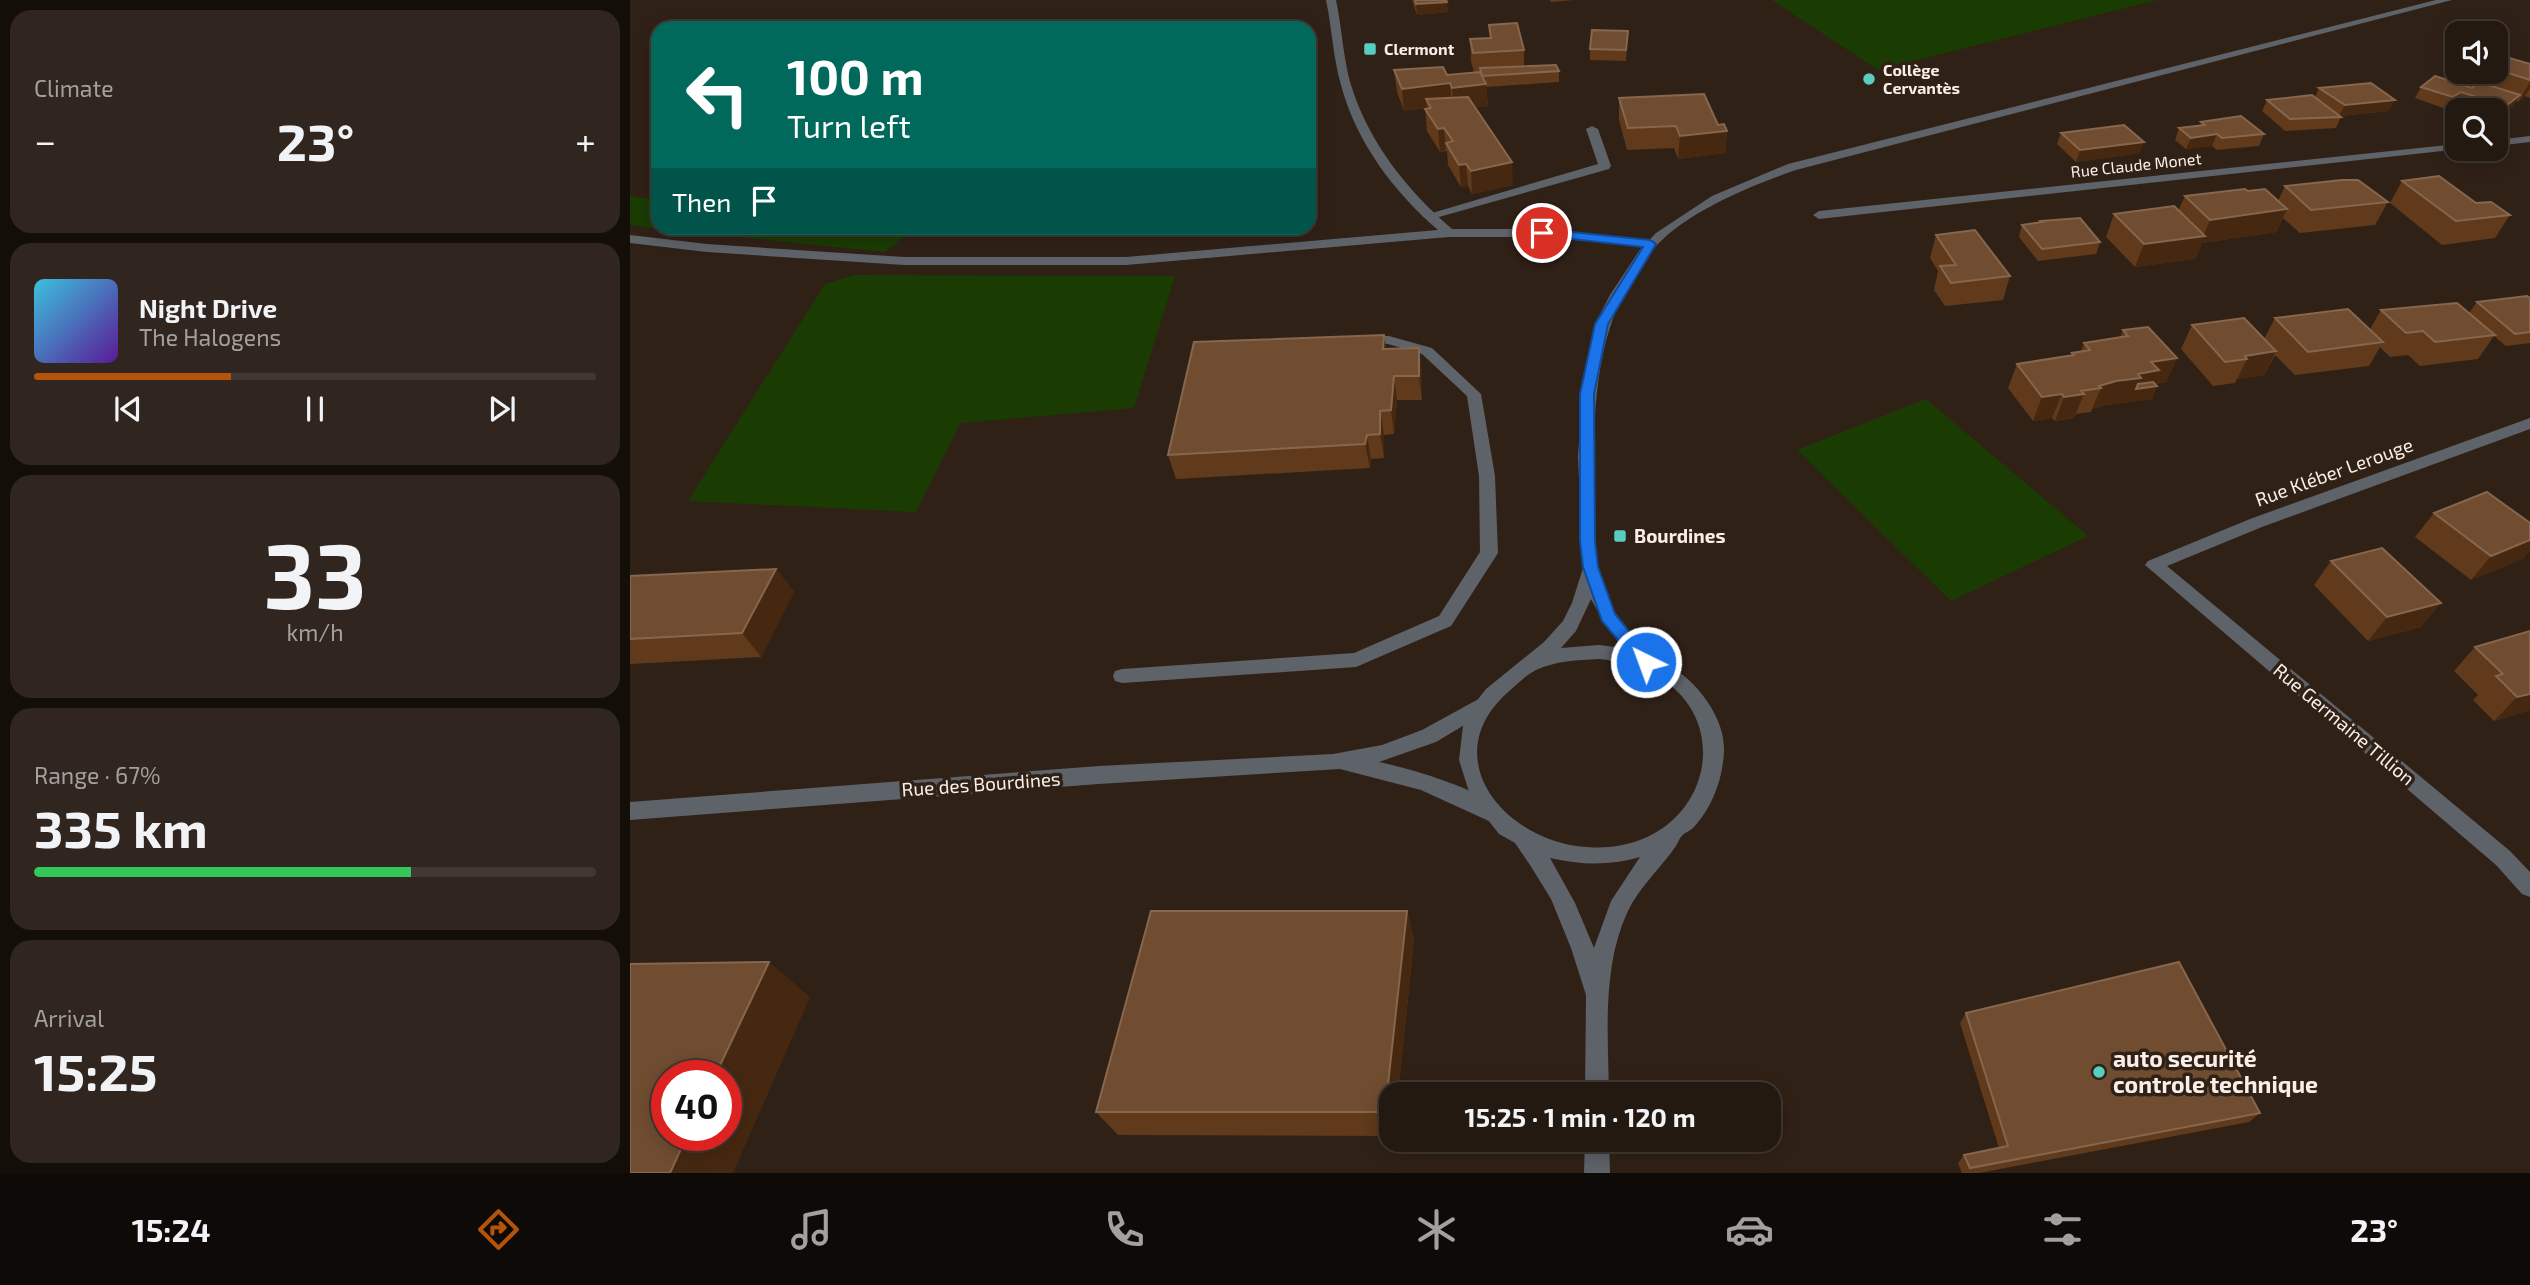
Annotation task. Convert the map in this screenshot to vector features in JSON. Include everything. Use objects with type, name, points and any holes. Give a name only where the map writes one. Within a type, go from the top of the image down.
[{"type":"street","points":[[1331,0],[1346,83],[1363,131],[1391,173],[1428,216],[1449,233]]},
{"type":"street","points":[[1646,662],[1608,617],[1591,567],[1588,541],[1587,394],[1602,324],[1650,244],[1691,214],[1736,187],[1792,167],[2447,0]]},
{"type":"street","points":[[1428,216],[1605,166],[1592,129]]},
{"type":"street","points":[[2508,142],[2530,139]]},
{"type":"street","name":"Rue Claude Monet","points":[[1819,215],[2445,148]]},
{"type":"street","points":[[630,239],[707,248],[904,261],[1112,261],[1449,233],[1542,233],[1650,244]]},
{"type":"street","points":[[1122,676],[1356,660],[1445,621],[1489,553],[1486,476],[1474,394],[1427,351],[1389,340],[1339,341]]},
{"type":"street","name":"Rue Kléber Lerouge","points":[[2154,565],[2256,523],[2530,423]]},
{"type":"street","name":"Rue Germaine Tillion","points":[[2154,565],[2503,858],[2530,887]]},
{"type":"street","points":[[1529,666],[1564,633],[1575,617],[1591,567]]},
{"type":"street","points":[[1596,997],[1587,960],[1570,914],[1544,867],[1522,838],[1491,813],[1478,792],[1469,758],[1471,735],[1484,704],[1508,678],[1553,657],[1590,651],[1619,654],[1646,662],[1677,680],[1707,717],[1714,739],[1715,761],[1709,784],[1698,806],[1631,884],[1616,912],[1602,951],[1596,997],[1597,1082]]},
{"type":"street","name":"Rue des Bourdines","points":[[630,811],[1100,775],[1333,762],[1383,753],[1429,736],[1484,704]]},
{"type":"street","name":"Rue des Bourdines","points":[[1333,762],[1388,771],[1420,780],[1460,794],[1491,813]]},
{"type":"street","points":[[1522,838],[1562,854],[1605,856],[1633,851],[1660,841],[1682,825]]},
{"type":"street","points":[[1597,1152],[1597,1173]]},
{"type":"green space","points":[[1772,0],[2158,0],[1878,70]]},
{"type":"green space","points":[[630,196],[651,199],[651,228],[630,225]]},
{"type":"green space","points":[[719,235],[908,235],[885,252]]},
{"type":"green space","points":[[855,275],[1175,276],[1134,408],[960,423],[916,512],[688,501],[825,284]]},
{"type":"green space","points":[[1926,399],[2088,536],[1951,601],[1797,450]]},
{"type":"building","points":[[1415,0],[1446,0],[1447,2],[1416,4]]},
{"type":"building","points":[[1517,23],[1524,50],[1473,53],[1470,39],[1491,38],[1489,25]]},
{"type":"building","points":[[1592,30],[1628,31],[1626,50],[1590,49]]},
{"type":"building","points":[[2508,58],[2530,64],[2530,80],[2508,73]]},
{"type":"building","points":[[1556,65],[1559,71],[1482,76],[1480,68]]},
{"type":"building","points":[[1443,67],[1447,75],[1480,72],[1486,84],[1452,88],[1450,83],[1402,89],[1394,70]]},
{"type":"building","points":[[2435,76],[2445,79],[2445,84],[2460,84],[2472,88],[2477,84],[2485,84],[2520,95],[2508,104],[2508,98],[2480,98],[2461,92],[2453,97],[2421,87]]},
{"type":"building","points":[[2371,83],[2395,100],[2345,105],[2319,88]]},
{"type":"building","points":[[1704,94],[1718,125],[1724,124],[1727,131],[1680,136],[1676,126],[1628,128],[1619,98]]},
{"type":"building","points":[[2312,95],[2341,117],[2290,119],[2267,100]]},
{"type":"building","points":[[1468,97],[1512,162],[1471,171],[1466,164],[1459,165],[1446,143],[1453,141],[1444,128],[1438,129],[1425,109],[1431,108],[1426,99]]},
{"type":"building","points":[[2241,116],[2264,134],[2222,138],[2217,134],[2191,138],[2179,128],[2205,125],[2201,122]]},
{"type":"building","points":[[2124,125],[2144,142],[2080,150],[2061,133]]},
{"type":"building","points":[[2439,176],[2476,203],[2491,202],[2510,215],[2456,221],[2402,181]]},
{"type":"building","points":[[2358,180],[2388,202],[2311,210],[2285,186]]},
{"type":"building","points":[[2265,189],[2287,209],[2210,220],[2185,196]]},
{"type":"building","points":[[2174,206],[2205,236],[2144,244],[2114,214]]},
{"type":"building","points":[[2080,218],[2100,242],[2042,249],[2022,225],[2043,222],[2041,221]]},
{"type":"building","points":[[1975,230],[2010,276],[1951,283],[1940,266],[1956,265],[1936,235]]},
{"type":"building","points":[[2527,296],[2530,298],[2530,332],[2515,334],[2477,302]]},
{"type":"building","points":[[2457,303],[2495,335],[2435,342],[2423,331],[2406,333],[2381,310]]},
{"type":"building","points":[[2348,309],[2383,342],[2308,352],[2275,318]]},
{"type":"building","points":[[2244,318],[2276,351],[2225,362],[2192,325]]},
{"type":"building","points":[[2148,327],[2177,358],[2151,362],[2159,370],[2138,374],[2141,378],[2116,381],[2099,386],[2101,388],[2081,391],[2084,394],[2042,397],[2017,364],[2074,355],[2072,353],[2090,350],[2084,343],[2128,336],[2123,330]]},
{"type":"building","points":[[1384,335],[1383,349],[1419,348],[1419,376],[1394,376],[1391,410],[1380,411],[1380,434],[1367,435],[1365,444],[1168,455],[1194,342]]},
{"type":"building","points":[[2153,382],[2157,386],[2136,389],[2138,384]]},
{"type":"building","points":[[2487,492],[2530,523],[2530,540],[2491,556],[2434,513]]},
{"type":"building","points":[[2382,548],[2441,603],[2387,617],[2331,561]]},
{"type":"building","points":[[776,569],[742,633],[630,639],[630,576]]},
{"type":"building","points":[[2530,631],[2530,694],[2517,697],[2496,676],[2503,674],[2475,647]]},
{"type":"building","points":[[1151,911],[1407,911],[1388,1082],[1379,1082],[1379,1112],[1096,1112]]},
{"type":"building","points":[[769,962],[723,1060],[651,1060],[651,1151],[680,1151],[670,1173],[630,1173],[630,964]]},
{"type":"building","name":"auto securité controle technique","points":[[2179,962],[2260,1113],[1970,1168],[1964,1155],[2008,1146],[1966,1013]]},
{"type":"place","name":"Clermont","points":[[1370,49]]},
{"type":"place","name":"Collège Cervantès","points":[[1869,79]]},
{"type":"place","name":"Bourdines","points":[[1620,536]]},
{"type":"place","name":"auto securité controle technique","points":[[2099,1072]]},
{"type":"route","points":[[1542,233],[1650,244],[1602,324],[1587,394],[1588,541],[1591,567],[1597,592],[1608,617],[1646,662]]}]
